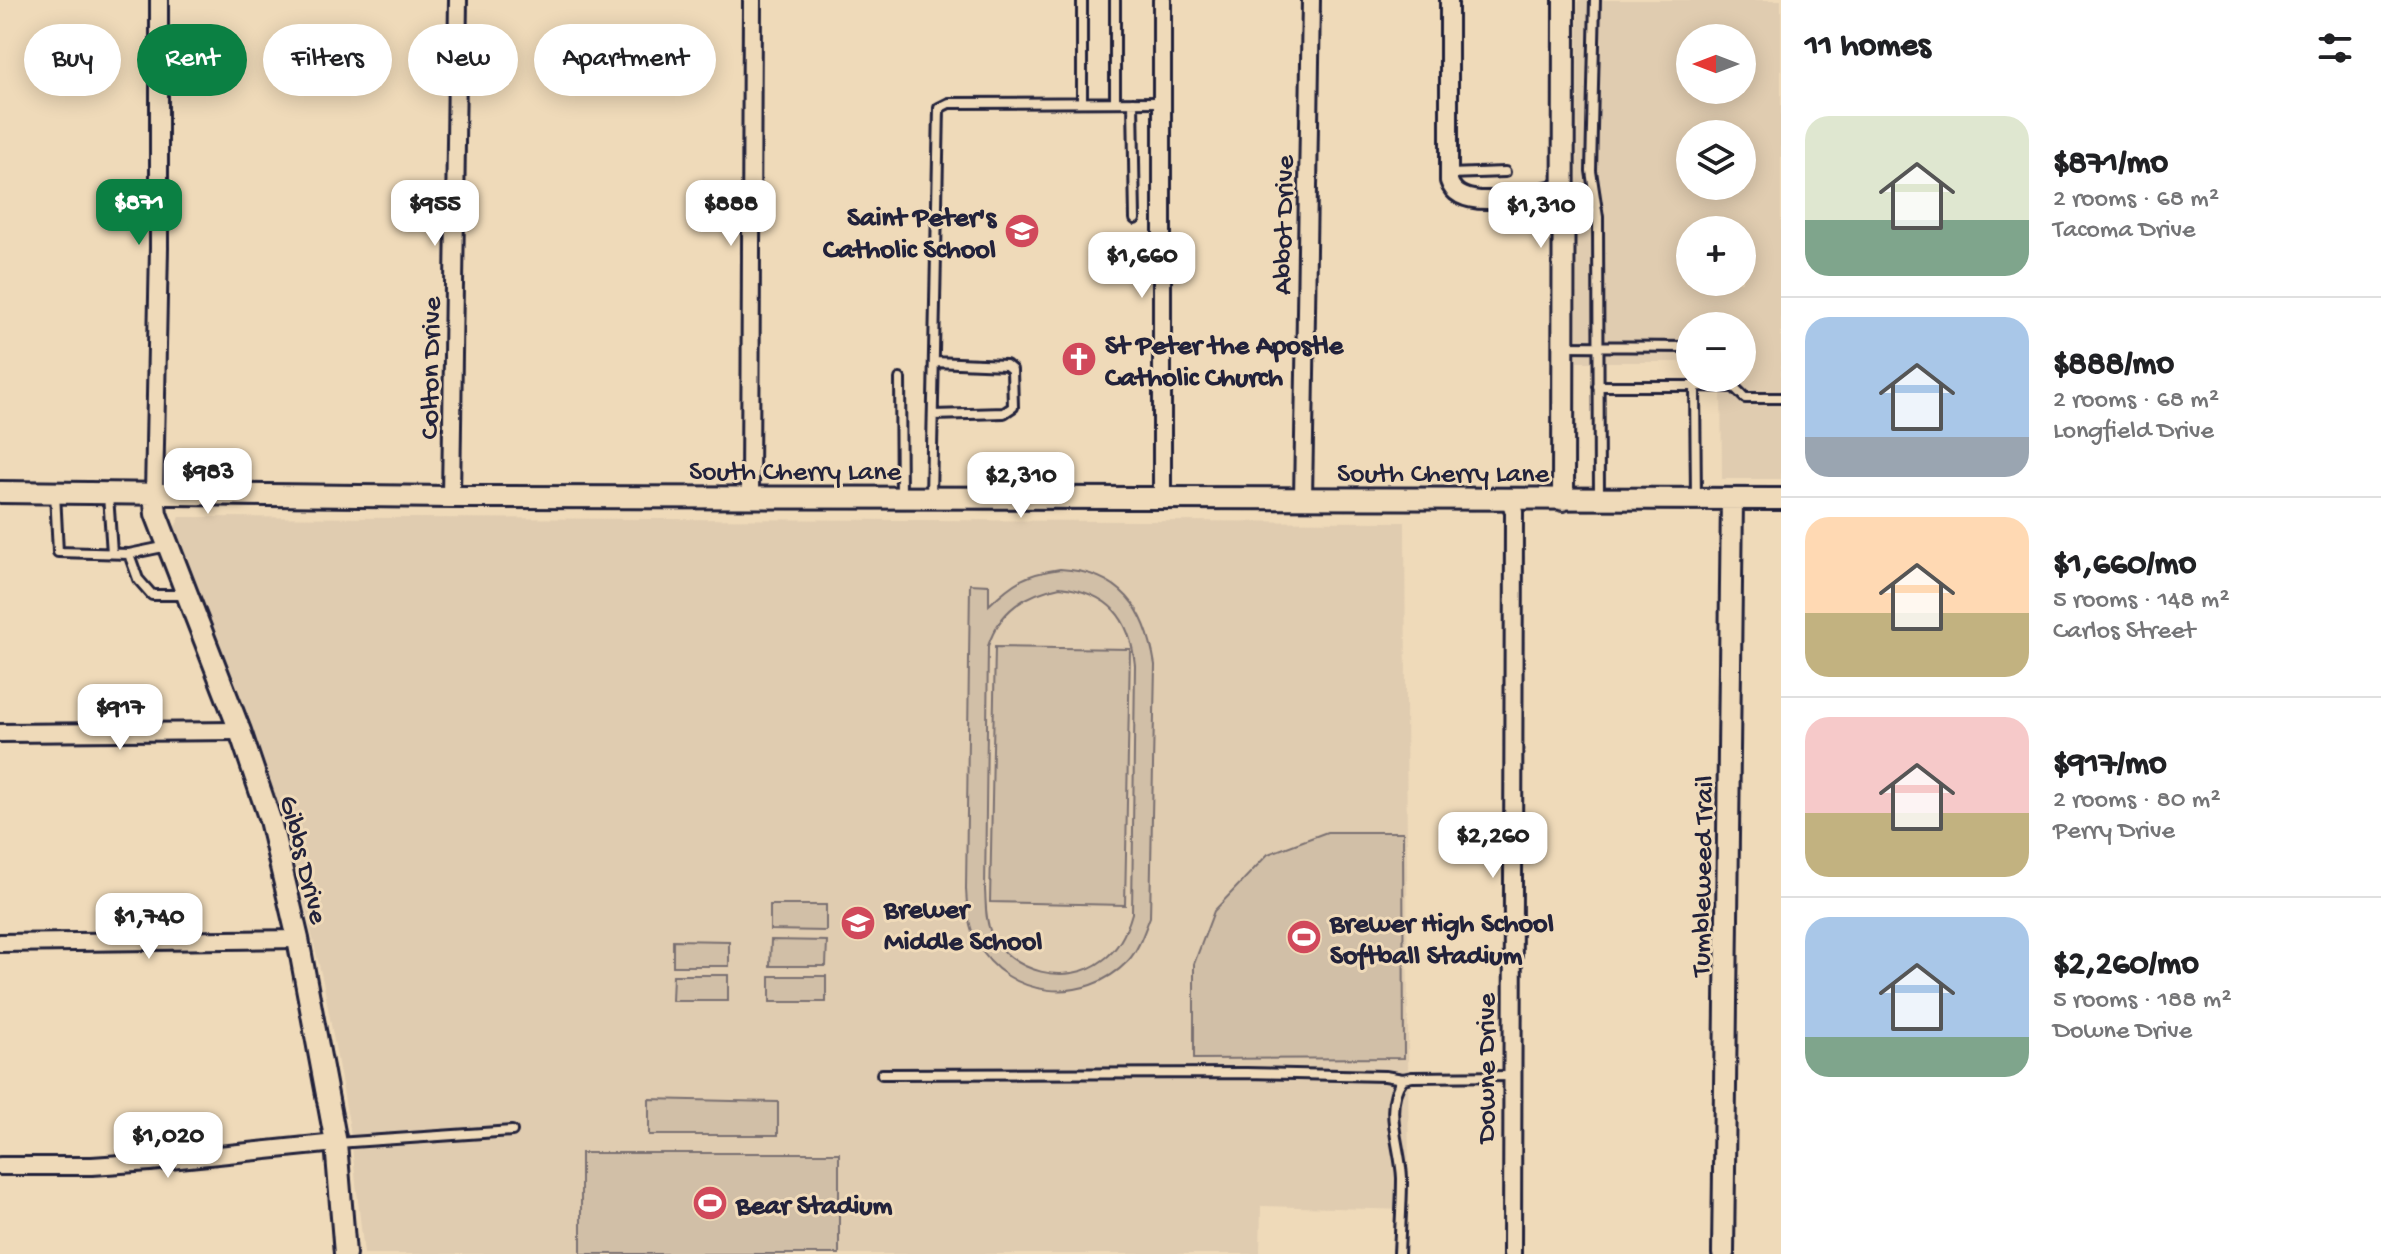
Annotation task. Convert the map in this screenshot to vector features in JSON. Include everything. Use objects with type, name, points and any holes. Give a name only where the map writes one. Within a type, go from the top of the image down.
[{"type":"street","points":[[154,493],[159,248],[159,0]]},
{"type":"street","name":"Colton Drive","points":[[451,497],[458,0]]},
{"type":"street","points":[[750,497],[752,0]]},
{"type":"street","points":[[1162,0],[1162,499]]},
{"type":"street","name":"Abbot Drive","points":[[1303,499],[1311,0]]},
{"type":"street","points":[[1449,0],[1451,188],[1465,198],[1489,202],[1564,187]]},
{"type":"street","points":[[1563,500],[1564,0]]},
{"type":"street","name":"South Cherry Lane","points":[[0,492],[451,497],[1781,499]]},
{"type":"street","name":"Gibbs Drive","points":[[154,493],[156,514],[240,731],[270,820],[298,939],[336,1143],[345,1254]]},
{"type":"street","name":"Tumbleweed Trail","points":[[1723,1254],[1732,499]]},
{"type":"street","name":"Downe Drive","points":[[1510,500],[1514,512],[1512,1254]]},
{"type":"street","points":[[0,733],[240,731]]},
{"type":"street","points":[[0,943],[298,939]]},
{"type":"street","points":[[0,1166],[92,1166],[336,1143]]},
{"type":"lane","points":[[1082,0],[1082,102]]},
{"type":"lane","points":[[1115,0],[1115,102]]},
{"type":"lane","points":[[1595,0],[1591,171],[1598,217],[1599,500]]},
{"type":"lane","points":[[1133,102],[1135,219]]},
{"type":"lane","points":[[931,498],[939,108],[949,103],[1162,102]]},
{"type":"lane","points":[[1449,174],[1505,172]]},
{"type":"lane","points":[[1563,346],[1676,347]]},
{"type":"lane","points":[[933,415],[1004,413],[1013,407],[1012,370],[1006,365],[934,362]]},
{"type":"lane","points":[[900,379],[901,498]]},
{"type":"lane","points":[[1598,386],[1676,386]]},
{"type":"lane","points":[[1695,392],[1696,499]]},
{"type":"lane","points":[[1741,392],[1745,398],[1781,398]]},
{"type":"lane","points":[[55,492],[58,552],[129,554],[169,546]]},
{"type":"lane","points":[[108,493],[112,553]]},
{"type":"lane","points":[[129,554],[138,579],[152,595],[188,595]]},
{"type":"lane","points":[[882,1074],[1246,1073],[1403,1079],[1512,1076]]},
{"type":"lane","points":[[1399,1254],[1402,1176],[1394,1099],[1396,1088],[1403,1079]]},
{"type":"lane","points":[[336,1143],[512,1131]]},
{"type":"shaded area","points":[[1578,0],[1781,0],[1781,479],[1722,479],[1721,392],[1756,392],[1756,312],[1676,312],[1676,362],[1577,362]]},
{"type":"shaded area","name":"Brewer Middle School","points":[[180,517],[1405,522],[1409,1210],[1261,1206],[1260,1254],[364,1254],[350,1129],[324,986],[294,860],[263,758],[172,533]]},
{"type":"shaded area","points":[[1060,569],[1099,577],[1127,597],[1145,626],[1155,665],[1150,917],[1128,961],[1091,985],[1070,990],[1048,990],[1027,985],[1008,976],[991,962],[972,930],[966,889],[970,584],[989,585],[989,605],[1021,580]],"holes":[[[1060,587],[1092,595],[1114,610],[1128,633],[1135,665],[1132,913],[1122,939],[1109,956],[1089,968],[1057,974],[1041,972],[1012,958],[1000,947],[988,922],[985,890],[988,646],[999,623],[1025,599]]]},
{"type":"shaded area","points":[[995,647],[1130,649],[1125,905],[990,902]]},
{"type":"shaded area","name":"Brewer High School Softball Stadium","points":[[1327,832],[1403,832],[1404,1058],[1194,1059],[1194,964],[1214,911],[1268,854]]},
{"type":"shaded area","points":[[770,905],[826,905],[826,931],[770,930]]},
{"type":"shaded area","points":[[673,940],[729,941],[729,966],[673,966]]},
{"type":"shaded area","points":[[771,940],[827,941],[826,966],[770,966]]},
{"type":"shaded area","points":[[673,975],[728,975],[728,1001],[672,1001]]},
{"type":"shaded area","points":[[770,976],[826,976],[826,1002],[770,1002]]},
{"type":"shaded area","points":[[649,1099],[778,1102],[778,1135],[649,1135]]},
{"type":"shaded area","name":"Bear Stadium","points":[[581,1153],[839,1153],[839,1254],[581,1254]]},
{"type":"place","name":"Saint Peter's Catholic School","points":[[1022,231]]},
{"type":"place","name":"St Peter the Apostle Catholic Church","points":[[1079,359]]},
{"type":"place","name":"Brewer Middle School","points":[[858,923]]},
{"type":"place","name":"Brewer High School Softball Stadium","points":[[1304,937]]},
{"type":"place","name":"Bear Stadium","points":[[710,1203]]}]
